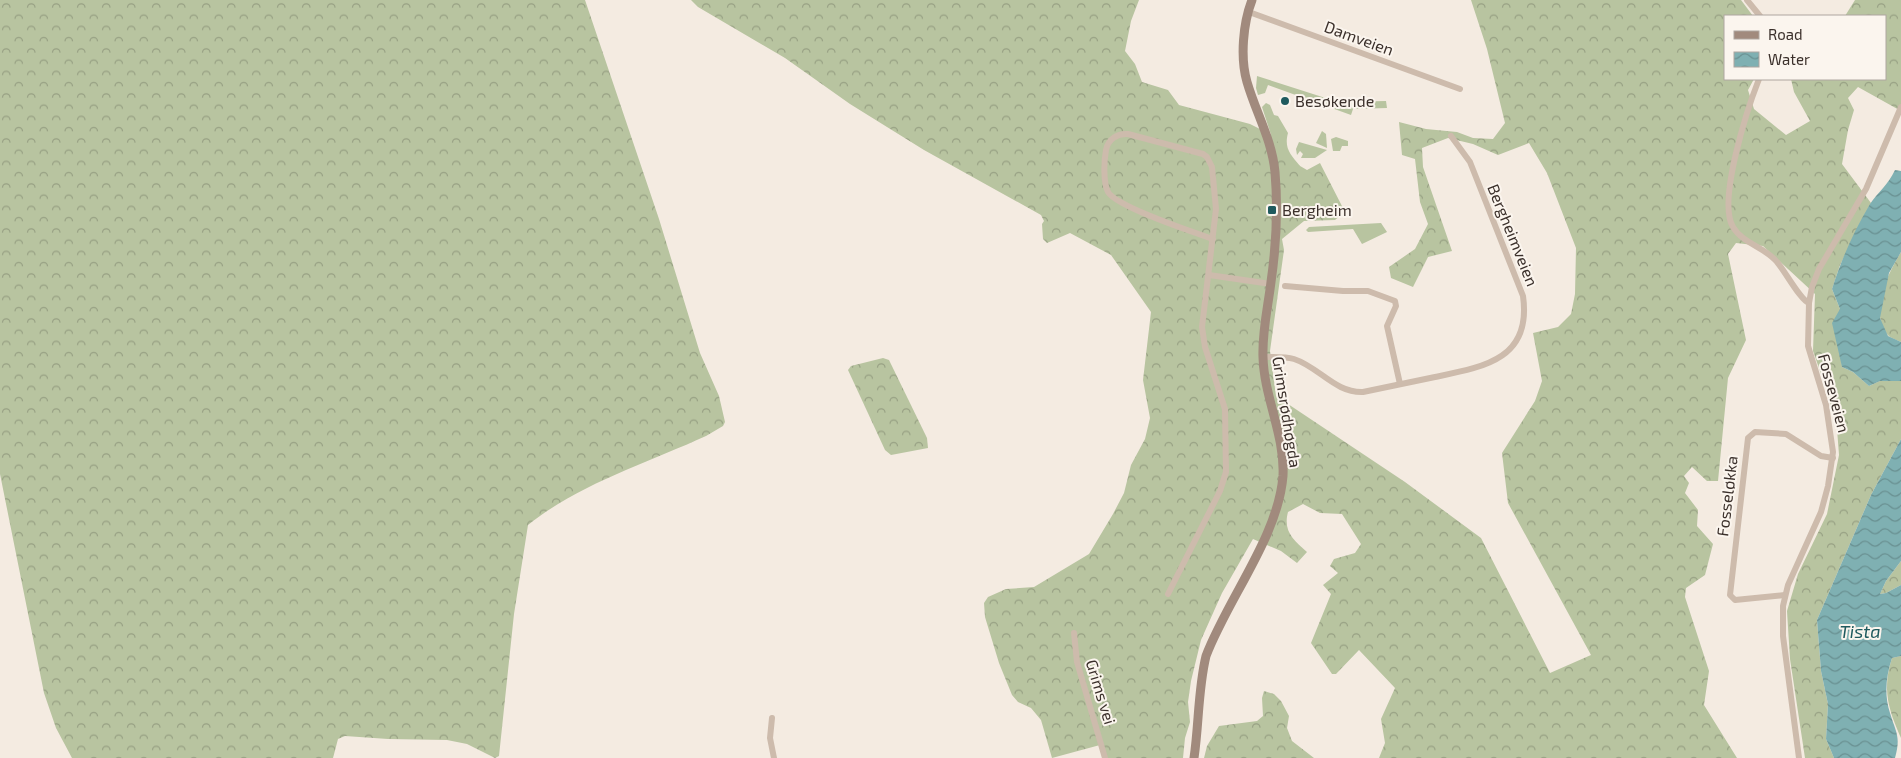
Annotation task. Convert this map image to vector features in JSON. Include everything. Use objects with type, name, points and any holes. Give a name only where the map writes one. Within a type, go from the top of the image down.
[{"type":"main road","name":"Grimsrødhøgda","points":[[1194,758],[1199,726],[1201,677],[1206,656],[1267,532],[1279,500],[1283,475],[1281,447],[1267,389],[1263,358],[1264,330],[1271,284],[1275,173],[1267,134],[1247,80],[1244,55],[1252,0]]},
{"type":"street","points":[[1747,0],[1759,15]]},
{"type":"street","name":"Damveien","points":[[1249,12],[1460,89]]},
{"type":"street","points":[[1759,80],[1741,133],[1731,176],[1729,216],[1732,226],[1739,236],[1775,259],[1789,276],[1800,297],[1809,303]]},
{"type":"street","name":"Fosseveien","points":[[1799,758],[1783,636],[1785,595],[1821,512],[1833,458],[1833,442],[1826,405],[1808,346],[1809,303],[1819,269],[1866,189],[1901,106]]},
{"type":"street","points":[[1168,594],[1220,491],[1226,472],[1225,409],[1205,346],[1202,327],[1213,239],[1215,193],[1212,167],[1207,157],[1198,152],[1128,134],[1120,134],[1113,138],[1106,151],[1106,185],[1112,196],[1130,206],[1213,239]]},
{"type":"street","name":"Bergheimveien","points":[[1263,358],[1285,357],[1300,361],[1336,385],[1356,392],[1474,369],[1489,364],[1514,346],[1524,326],[1526,311],[1520,288],[1470,162],[1450,136]]},
{"type":"street","points":[[1209,275],[1271,284]]},
{"type":"street","points":[[1285,286],[1343,291],[1368,291],[1395,301],[1396,306],[1387,326],[1400,384]]},
{"type":"street","name":"Fosseløkka","points":[[1785,595],[1735,600],[1730,595],[1748,438],[1755,432],[1786,434],[1821,456],[1833,458]]},
{"type":"street","name":"Grims vei","points":[[1074,633],[1077,662],[1105,758]]},
{"type":"street","points":[[772,718],[770,738],[774,758]]},
{"type":"green space","points":[[0,0],[585,0],[659,219],[700,353],[719,396],[725,422],[723,426],[706,436],[591,486],[528,525],[514,614],[499,756],[495,758],[467,744],[447,740],[345,736],[338,739],[333,758],[72,758],[56,728],[44,693],[0,474]]},
{"type":"green space","points":[[691,0],[1139,0],[1131,21],[1125,51],[1135,64],[1142,82],[1168,90],[1179,105],[1250,124],[1274,136],[1288,159],[1307,170],[1320,163],[1345,212],[1335,220],[1304,221],[1282,239],[1284,250],[1270,351],[1276,396],[1405,482],[1481,538],[1550,673],[1591,655],[1508,503],[1502,453],[1535,401],[1542,381],[1533,333],[1558,327],[1571,314],[1575,294],[1576,248],[1547,173],[1529,143],[1498,155],[1473,144],[1448,138],[1422,148],[1423,167],[1452,251],[1428,257],[1413,287],[1391,278],[1389,267],[1415,249],[1428,224],[1420,202],[1415,159],[1402,155],[1399,122],[1426,129],[1457,132],[1473,138],[1493,139],[1505,123],[1487,49],[1471,0],[1741,0],[1752,15],[1724,15],[1724,80],[1753,80],[1748,90],[1754,109],[1786,135],[1810,121],[1794,92],[1791,80],[1886,80],[1886,15],[1846,15],[1855,0],[1901,0],[1901,111],[1858,87],[1848,98],[1854,110],[1848,130],[1842,164],[1871,203],[1840,265],[1832,289],[1840,309],[1842,367],[1853,372],[1869,386],[1880,381],[1901,381],[1901,439],[1871,495],[1817,620],[1821,671],[1828,704],[1826,739],[1834,758],[1805,758],[1790,659],[1787,611],[1798,574],[1827,514],[1839,455],[1837,429],[1827,391],[1813,351],[1815,294],[1763,246],[1736,243],[1728,254],[1746,340],[1728,378],[1718,481],[1707,481],[1692,467],[1684,476],[1689,483],[1685,493],[1698,510],[1697,526],[1713,544],[1705,575],[1686,588],[1685,597],[1709,671],[1704,705],[1737,758],[1379,758],[1385,743],[1381,719],[1395,688],[1359,650],[1336,674],[1332,674],[1311,643],[1331,594],[1323,585],[1338,573],[1330,566],[1334,559],[1355,553],[1361,544],[1342,514],[1320,513],[1303,504],[1288,512],[1287,519],[1290,535],[1307,552],[1297,563],[1281,551],[1253,539],[1222,593],[1201,640],[1191,681],[1188,702],[1190,722],[1185,738],[1183,758],[1104,758],[1100,745],[1052,758],[1041,720],[1031,708],[1018,702],[1012,695],[999,663],[985,617],[984,603],[988,597],[1006,589],[1034,587],[1089,554],[1113,514],[1124,493],[1131,465],[1145,439],[1150,418],[1143,380],[1151,312],[1111,255],[1070,233],[1047,243],[1043,239],[1042,224],[1044,221],[1041,215],[924,150],[850,104],[785,58],[698,7]]},
{"type":"green space","points":[[1257,76],[1338,102],[1386,101],[1387,108],[1353,109],[1351,115],[1268,85],[1265,93],[1258,95],[1256,88]]},
{"type":"green space","points":[[1266,103],[1270,105],[1274,115],[1278,116],[1288,133],[1287,147],[1300,166],[1293,170],[1275,147],[1262,107]]},
{"type":"green space","points":[[1322,131],[1326,134],[1327,148],[1316,143]]},
{"type":"green space","points":[[1336,137],[1348,141],[1348,146],[1342,146],[1340,151],[1333,151],[1331,139]]},
{"type":"green space","points":[[1299,142],[1327,150],[1315,158],[1301,158],[1303,154],[1300,151],[1297,155],[1296,149]]},
{"type":"green space","points":[[1381,223],[1387,232],[1362,244],[1353,229],[1308,232],[1306,230],[1309,227]]},
{"type":"green space","points":[[1901,252],[1901,342],[1887,334],[1882,324],[1880,303],[1886,281]]},
{"type":"green space","points":[[883,358],[889,360],[927,438],[928,448],[891,455],[885,450],[848,370],[851,366]]},
{"type":"green space","points":[[1901,561],[1901,585],[1880,594],[1886,581]]},
{"type":"green space","points":[[1901,656],[1901,738],[1890,708],[1887,680],[1892,658]]},
{"type":"green space","points":[[1264,691],[1274,694],[1281,701],[1289,716],[1287,728],[1292,741],[1314,758],[1204,758],[1207,746],[1219,726],[1257,721],[1263,716],[1262,698]]},
{"type":"water","points":[[1895,170],[1901,171],[1901,252],[1889,273],[1880,318],[1888,336],[1901,342],[1901,381],[1880,381],[1869,386],[1853,372],[1842,367],[1832,323],[1840,309],[1832,289],[1844,256],[1870,204]]},
{"type":"water","name":"Tista","points":[[1901,439],[1901,561],[1886,581],[1880,594],[1901,585],[1901,656],[1892,658],[1886,686],[1888,706],[1897,735],[1897,751],[1895,758],[1834,758],[1826,739],[1828,704],[1821,671],[1817,620],[1871,495]]},
{"type":"place","name":"Besøkende","points":[[1285,101]]},
{"type":"place","name":"Bergheim","points":[[1272,210]]}]
